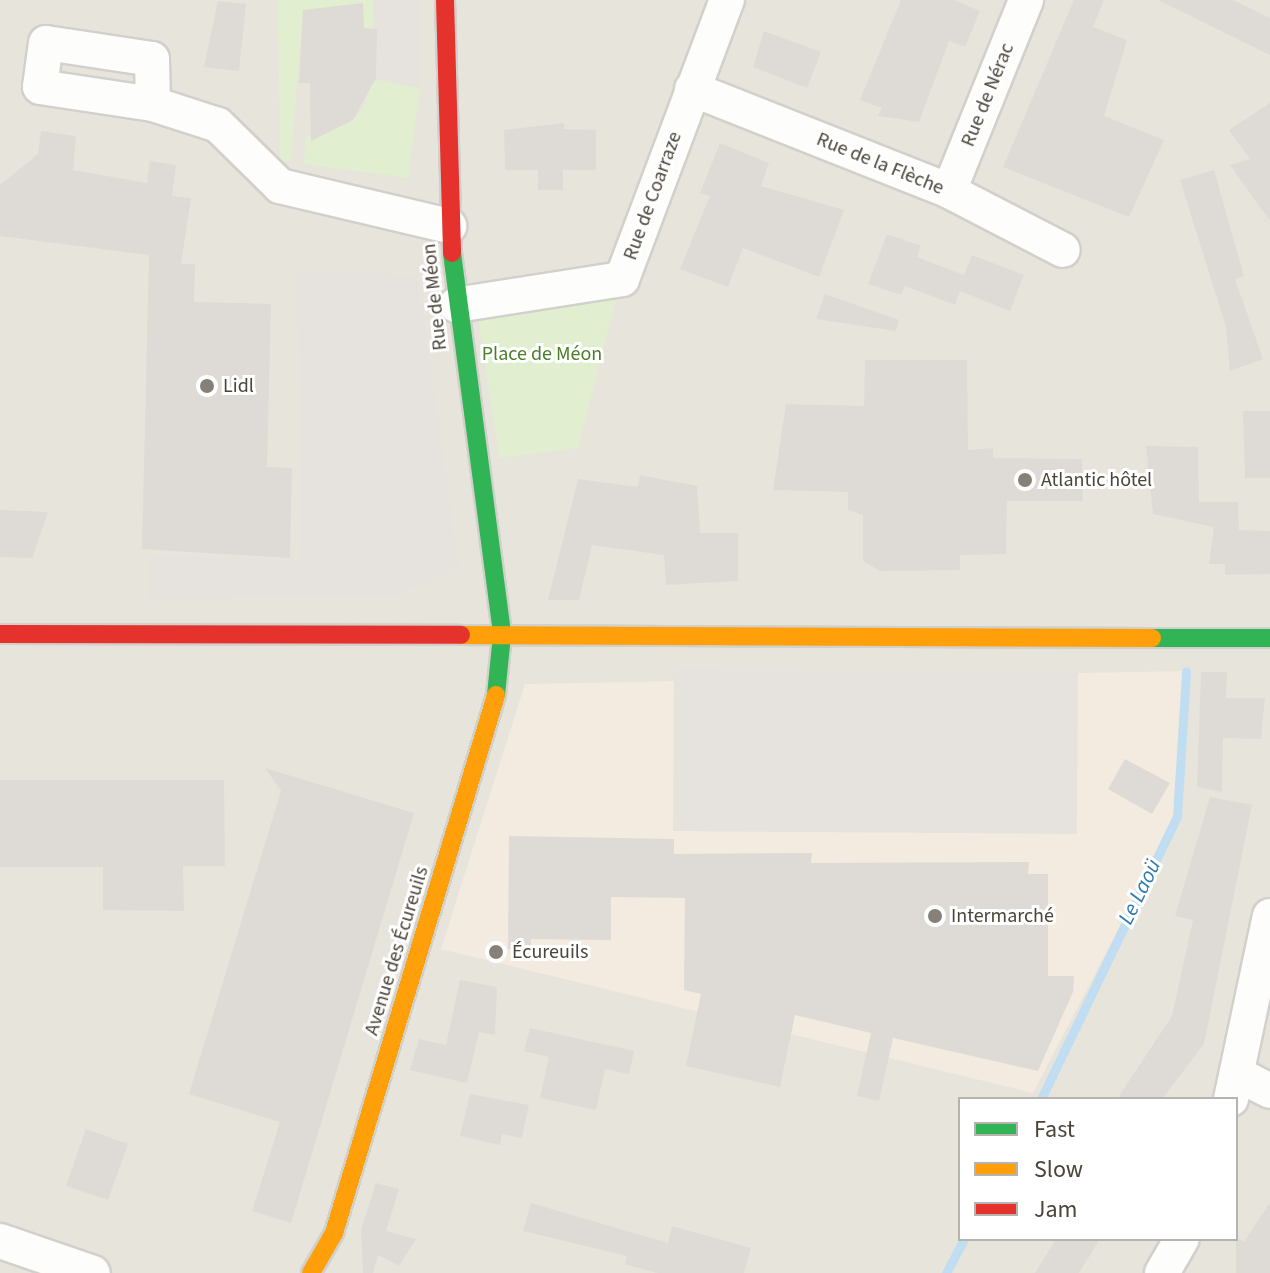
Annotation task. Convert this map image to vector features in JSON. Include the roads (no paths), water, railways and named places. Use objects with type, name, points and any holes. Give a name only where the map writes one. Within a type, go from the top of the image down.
[{"type":"street","name":"Rue de Méon","points":[[445,0],[449,226],[456,305],[502,635]]},
{"type":"street","points":[[705,0],[706,50]]},
{"type":"street","name":"Rue de Coarraze","points":[[456,305],[622,279],[727,0]]},
{"type":"street","name":"Rue de Nérac","points":[[949,191],[1026,0]]},
{"type":"street","name":"Rue de la Flèche","points":[[692,89],[949,191],[1063,250]]},
{"type":"street","points":[[153,104],[218,125],[280,186],[449,226]]},
{"type":"street","points":[[0,634],[1270,638]]},
{"type":"street","name":"Avenue des Écureuils","points":[[311,1273],[334,1233],[496,699],[502,635]]},
{"type":"street","points":[[1270,916],[1234,1087],[1270,1091]]},
{"type":"street","points":[[0,1241],[93,1273]]},
{"type":"street","points":[[1162,1273],[1181,1241]]},
{"type":"waterway","name":"Le Laoü","points":[[1042,1097],[1177,816],[1186,671]]},
{"type":"waterway","name":"Le Laoü","points":[[946,1273],[963,1241]]},
{"type":"place","name":"Lidl","points":[[207,386]]},
{"type":"place","name":"Atlantic hôtel","points":[[1025,480]]},
{"type":"place","name":"Intermarché","points":[[935,916]]},
{"type":"place","name":"Écureuils","points":[[496,952]]},
{"type":"park label","name":"Place de Méon","points":[[542,354]]}]
